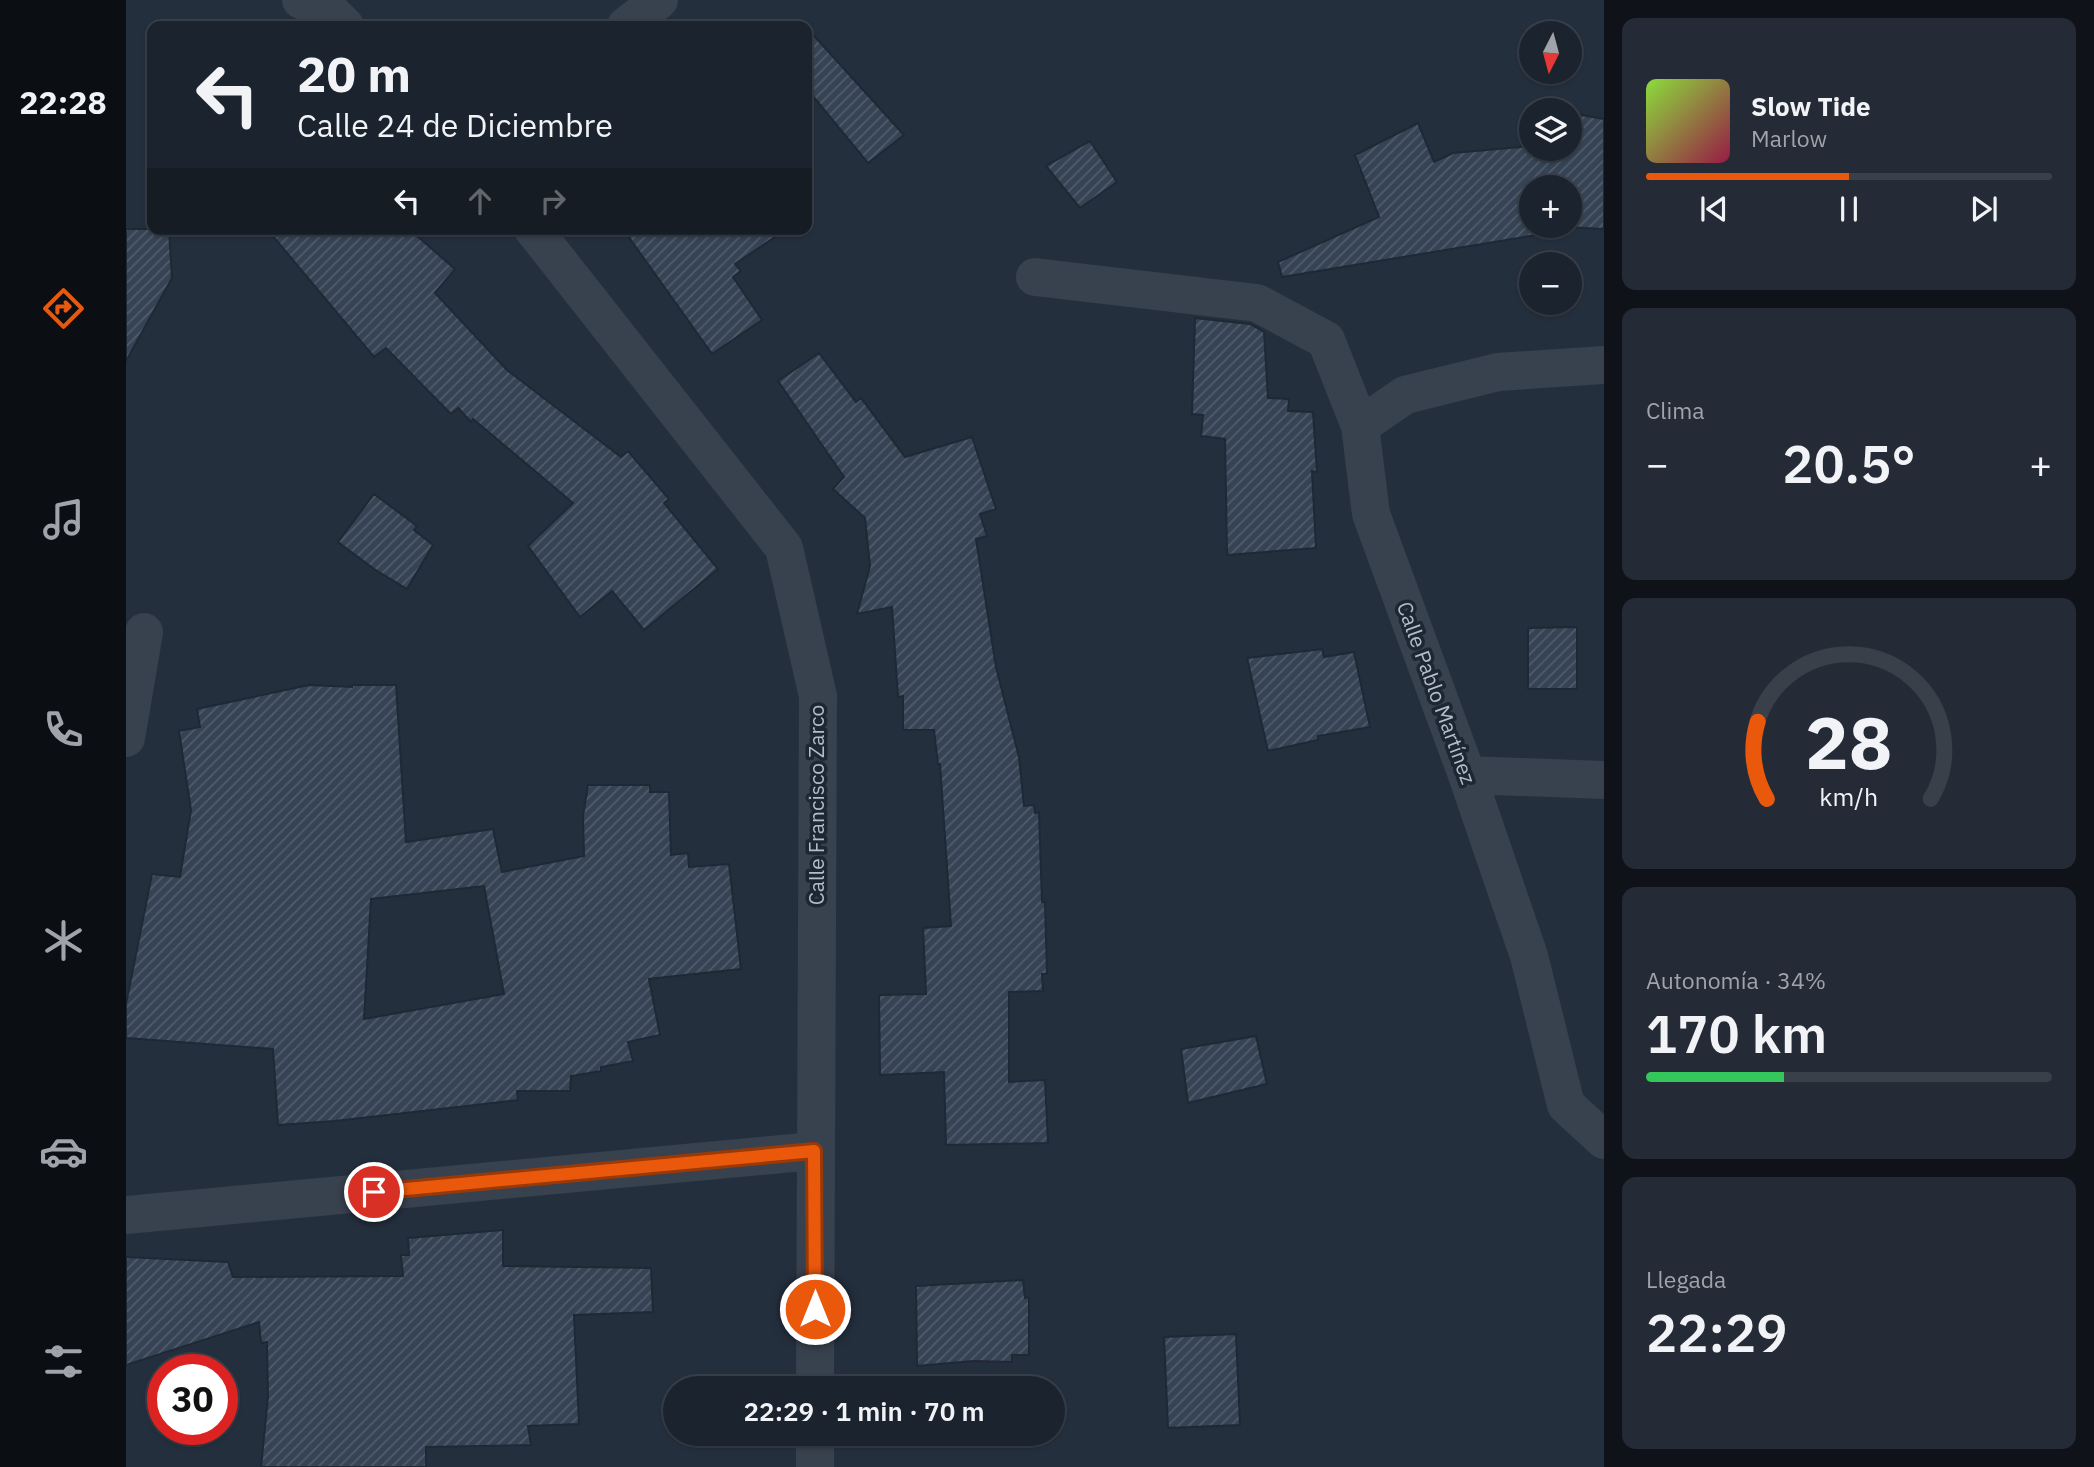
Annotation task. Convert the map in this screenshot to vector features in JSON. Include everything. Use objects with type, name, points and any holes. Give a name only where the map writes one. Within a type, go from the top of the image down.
[{"type":"street","points":[[301,0],[331,12],[340,21]]},
{"type":"street","points":[[632,21],[659,0]]},
{"type":"street","name":"Calle Francisco Zarco","points":[[538,235],[784,548],[818,696],[815,1376]]},
{"type":"street","name":"Calle Pablo Martínez","points":[[1035,277],[1257,303],[1326,341],[1360,426],[1371,514],[1467,775],[1529,956],[1566,1105],[1604,1140]]},
{"type":"street","points":[[1360,426],[1405,395],[1498,372],[1604,365]]},
{"type":"street","points":[[126,737],[144,632]]},
{"type":"street","points":[[1467,775],[1604,780]]},
{"type":"street","points":[[126,1215],[814,1151]]},
{"type":"street","points":[[815,1446],[815,1467]]},
{"type":"building","points":[[812,34],[904,135],[868,163],[812,95]]},
{"type":"building","points":[[1582,115],[1604,119],[1604,229],[1582,228],[1582,175],[1519,175],[1519,238],[1282,277],[1278,262],[1379,217],[1355,155],[1418,123],[1434,162],[1453,153],[1519,147],[1519,161],[1582,161]]},
{"type":"building","points":[[1090,141],[1117,182],[1080,208],[1046,166]]},
{"type":"building","points":[[126,229],[147,229],[147,235],[169,235],[172,278],[126,361]]},
{"type":"building","points":[[272,235],[416,235],[455,269],[435,293],[507,370],[621,457],[628,451],[669,499],[664,503],[718,569],[644,630],[612,591],[580,617],[528,546],[573,503],[473,419],[471,422],[458,408],[451,414],[386,348],[374,357]]},
{"type":"building","points":[[627,235],[778,235],[735,264],[741,271],[733,277],[762,320],[712,354]]},
{"type":"building","points":[[1195,318],[1250,324],[1264,332],[1268,398],[1289,399],[1288,411],[1313,412],[1317,472],[1312,471],[1316,548],[1227,555],[1225,439],[1201,436],[1203,415],[1192,414]]},
{"type":"building","points":[[819,353],[856,402],[861,398],[905,457],[972,437],[996,509],[980,514],[987,536],[976,539],[996,667],[1019,757],[1024,806],[1034,805],[1035,813],[1039,812],[1047,974],[1042,974],[1043,991],[1009,992],[1009,1082],[1045,1080],[1048,1143],[946,1145],[944,1072],[880,1075],[879,995],[926,994],[923,928],[951,926],[940,764],[934,730],[903,730],[903,696],[898,697],[892,607],[857,614],[870,566],[865,518],[833,489],[844,477],[778,381]]},
{"type":"building","points":[[374,494],[417,526],[414,530],[433,545],[407,589],[338,542]]},
{"type":"building","points":[[1577,627],[1577,689],[1528,689],[1528,628]]},
{"type":"building","points":[[1322,649],[1324,657],[1354,652],[1370,727],[1318,736],[1318,740],[1268,751],[1247,658]]},
{"type":"building","points":[[309,685],[396,685],[406,842],[493,829],[502,872],[584,856],[583,816],[588,785],[650,785],[650,792],[669,792],[671,855],[688,853],[689,867],[729,864],[741,969],[649,979],[660,1035],[628,1042],[633,1061],[601,1067],[601,1071],[571,1076],[570,1091],[517,1091],[518,1100],[278,1125],[273,1049],[126,1038],[126,1004],[152,874],[180,877],[191,810],[179,731],[200,727],[197,709]],"holes":[[[484,886],[504,994],[364,1019],[371,899]]]},
{"type":"building","points":[[1256,1036],[1267,1084],[1188,1103],[1181,1049]]},
{"type":"building","points":[[503,1230],[503,1266],[651,1268],[653,1312],[574,1315],[579,1424],[528,1426],[531,1445],[426,1447],[426,1467],[261,1467],[268,1397],[267,1342],[261,1343],[259,1322],[160,1354],[147,1354],[147,1358],[126,1365],[126,1257],[228,1262],[233,1277],[403,1276],[401,1255],[409,1255],[408,1238]]},
{"type":"building","points":[[1023,1280],[1025,1298],[1029,1297],[1029,1355],[1012,1355],[1012,1362],[973,1361],[917,1366],[916,1286]]},
{"type":"building","points":[[1236,1334],[1240,1425],[1168,1428],[1164,1337]]},
{"type":"route","points":[[374,1192],[814,1151],[815,1309]]}]
